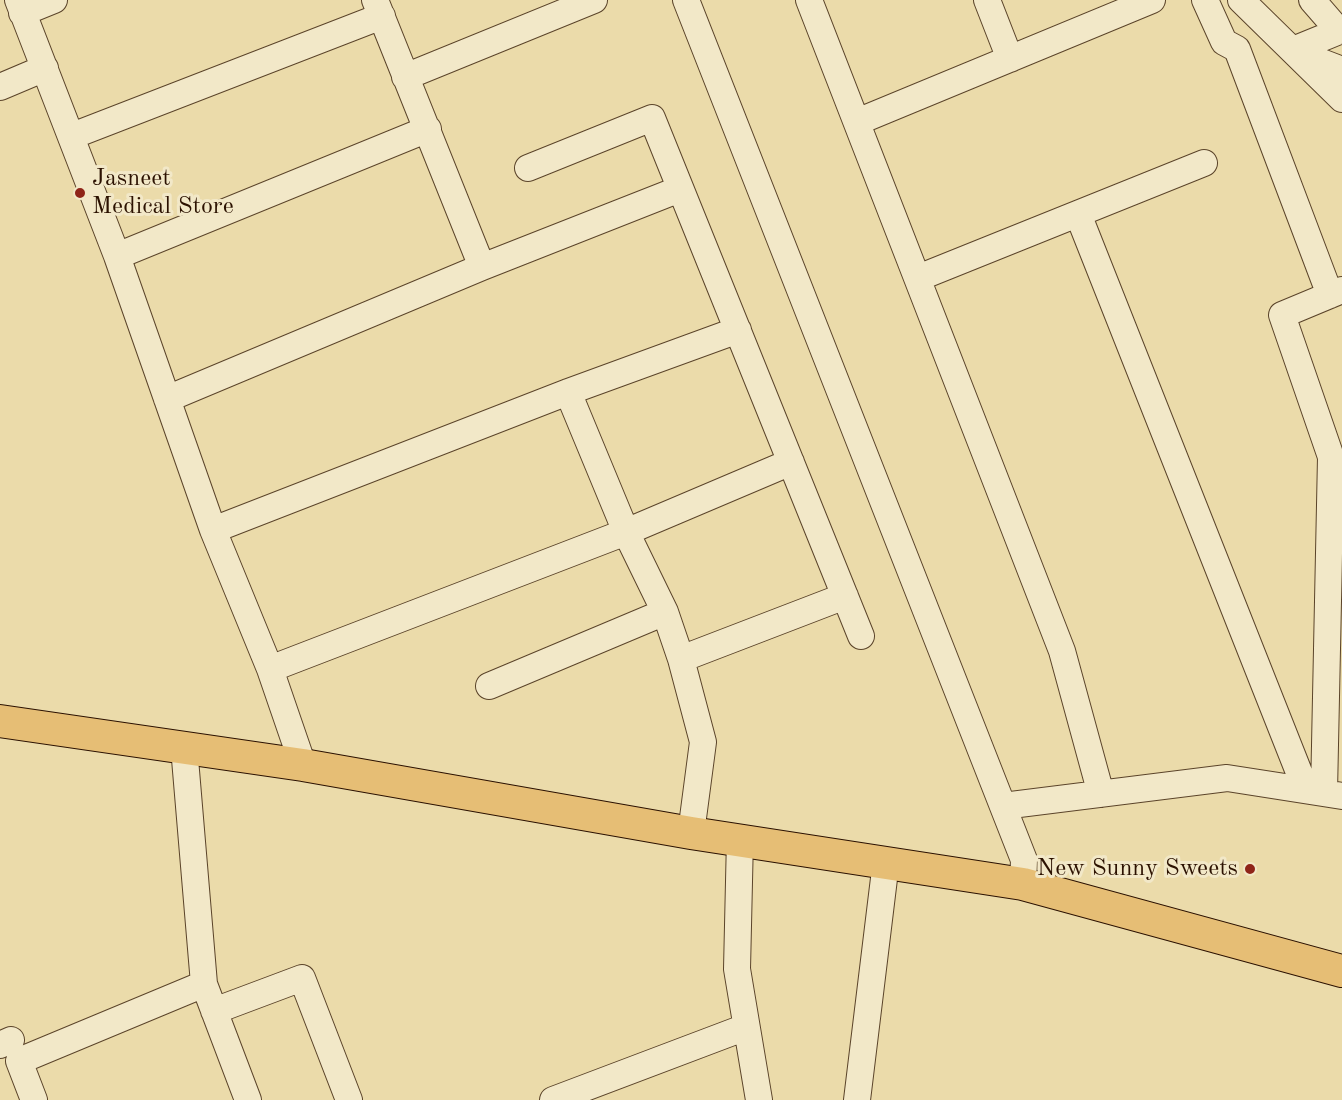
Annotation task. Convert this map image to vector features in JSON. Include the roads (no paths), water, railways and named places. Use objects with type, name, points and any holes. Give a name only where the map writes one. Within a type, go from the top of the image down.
[{"type":"main road","points":[[0,721],[303,765],[691,832],[1023,884],[1342,971]]},
{"type":"street","points":[[54,0],[20,7],[117,256],[213,530],[270,669],[303,765]]},
{"type":"street","points":[[405,77],[594,0]]},
{"type":"street","points":[[686,0],[1024,860],[1023,884]]},
{"type":"street","points":[[809,0],[1062,651],[1101,794]]},
{"type":"street","points":[[987,0],[1010,59]]},
{"type":"street","points":[[1205,0],[1224,42],[1237,49],[1336,293],[1282,315],[1336,457],[1336,603],[1324,793]]},
{"type":"street","points":[[1241,0],[1342,99]]},
{"type":"street","points":[[1293,51],[1341,31],[1312,0]]},
{"type":"street","points":[[857,122],[1145,1]]},
{"type":"street","points":[[72,136],[379,8],[482,267]]},
{"type":"street","points":[[1293,51],[1342,70]]},
{"type":"street","points":[[0,87],[45,68]]},
{"type":"street","points":[[528,168],[652,118],[861,636]]},
{"type":"street","points":[[117,256],[428,129]]},
{"type":"street","points":[[918,278],[1204,163]]},
{"type":"street","points":[[167,399],[482,267],[680,189]]},
{"type":"street","points":[[1078,214],[1324,793]]},
{"type":"street","points":[[213,530],[568,392],[738,330]]},
{"type":"street","points":[[568,392],[626,532],[665,612],[681,659],[703,742],[691,832]]},
{"type":"street","points":[[270,669],[626,532],[791,462]]},
{"type":"street","points":[[681,659],[845,596]]},
{"type":"street","points":[[489,686],[665,612]]},
{"type":"street","points":[[184,747],[204,984],[248,1100]]},
{"type":"street","points":[[1003,806],[1227,778],[1324,793]]},
{"type":"street","points":[[740,838],[737,969],[759,1100]]},
{"type":"street","points":[[857,1100],[886,862]]},
{"type":"street","points":[[214,1011],[302,978],[349,1100]]},
{"type":"street","points":[[34,1100],[19,1061],[204,984]]},
{"type":"street","points":[[552,1100],[583,1095],[746,1027]]},
{"type":"place","name":"Jasneet Medical Store","points":[[80,193]]},
{"type":"place","name":"New Sunny Sweets","points":[[1250,869]]}]
